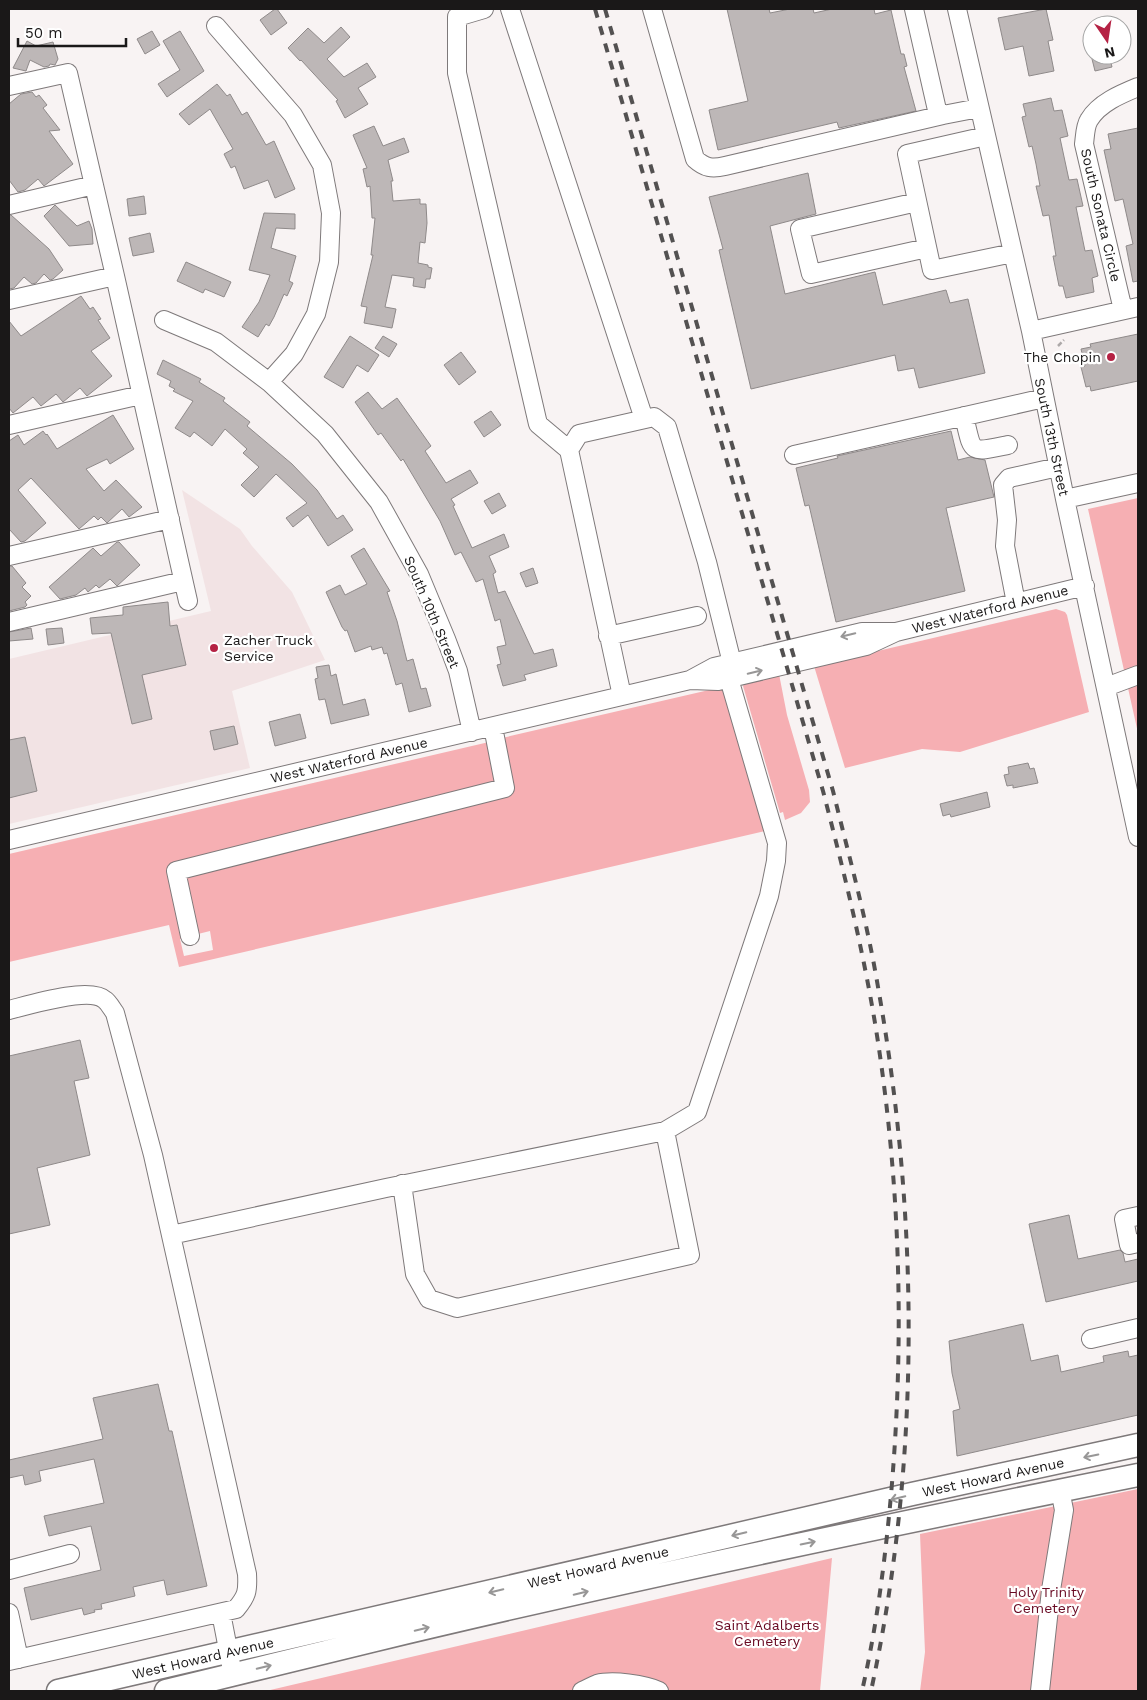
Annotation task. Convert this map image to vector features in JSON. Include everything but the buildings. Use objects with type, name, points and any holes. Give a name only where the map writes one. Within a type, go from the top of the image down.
[{"type":"main road","name":"West Howard Avenue","points":[[58,1691],[912,1494],[1138,1446]]},
{"type":"main road","name":"West Howard Avenue","points":[[166,1691],[376,1640],[595,1590],[918,1519],[1138,1474]]},
{"type":"street","points":[[484,9],[457,17],[457,73],[538,424],[569,450],[622,696]]},
{"type":"street","points":[[510,9],[644,419]]},
{"type":"street","points":[[652,9],[695,159],[703,166],[713,168],[725,166],[979,108]]},
{"type":"street","points":[[914,9],[937,110],[943,115]]},
{"type":"street","name":"South 13th Street","points":[[957,9],[1031,332],[1058,467],[1138,837]]},
{"type":"street","points":[[216,26],[293,116],[322,165],[331,213],[329,262],[316,314],[294,354],[269,382]]},
{"type":"street","points":[[9,86],[68,73],[188,601]]},
{"type":"street","name":"South Sonata Circle","points":[[1130,308],[1084,144],[1088,121],[1101,107],[1121,94],[1138,87]]},
{"type":"street","points":[[986,136],[907,154],[932,270],[1013,253]]},
{"type":"street","points":[[9,205],[94,185]]},
{"type":"street","points":[[917,202],[800,229],[811,274],[928,248]]},
{"type":"street","points":[[9,300],[115,276]]},
{"type":"street","points":[[1031,332],[1130,308]]},
{"type":"street","name":"South 10th Street","points":[[164,320],[216,342],[269,382],[324,434],[379,502],[419,574],[446,640],[458,671],[472,732]]},
{"type":"street","points":[[9,425],[141,395]]},
{"type":"street","points":[[794,455],[1044,398]]},
{"type":"street","points":[[964,416],[970,443],[974,448],[980,451],[1008,445]]},
{"type":"street","points":[[171,1235],[402,1184],[665,1131],[697,1112],[768,896],[776,861],[777,843],[728,669],[707,562],[667,427],[654,417],[579,434],[569,450]]},
{"type":"street","points":[[1016,603],[1004,546],[1008,520],[1002,485],[1009,478],[1058,467]]},
{"type":"street","points":[[1065,499],[1138,483]]},
{"type":"street","points":[[9,556],[170,519]]},
{"type":"street","points":[[9,622],[183,580]]},
{"type":"street","name":"West Waterford Avenue","points":[[9,840],[690,680],[718,681],[728,669],[866,646],[896,632],[1085,586]]},
{"type":"street","points":[[608,636],[697,616]]},
{"type":"street","points":[[1106,687],[1138,675]]},
{"type":"street","points":[[190,936],[176,871],[504,788],[493,727]]},
{"type":"street","points":[[9,1010],[72,996],[91,994],[104,999],[115,1013],[153,1154],[247,1574],[248,1589],[244,1600],[236,1609],[14,1660],[9,1614]]},
{"type":"street","points":[[402,1184],[415,1274],[430,1299],[457,1308],[690,1255],[665,1131]]},
{"type":"street","points":[[1138,1216],[1124,1219],[1129,1245],[1138,1243]]},
{"type":"street","points":[[1092,1338],[1138,1328]]},
{"type":"street","points":[[1040,1691],[1051,1590],[1064,1510],[1060,1490]]},
{"type":"street","points":[[9,1570],[70,1554]]},
{"type":"street","points":[[222,1613],[233,1675]]},
{"type":"street","points":[[582,1691],[597,1684],[628,1683],[659,1691]]},
{"type":"shaded area","points":[[182,490],[240,529],[252,546],[292,592],[325,660],[232,691],[250,768],[9,824],[9,659],[211,611]]},
{"type":"green space","points":[[1138,498],[1138,733],[1088,509]]},
{"type":"green space","points":[[1056,609],[1065,612],[1067,615],[1089,712],[960,752],[922,749],[845,768],[814,666]]},
{"type":"green space","points":[[779,674],[787,715],[809,790],[810,802],[801,813],[785,820],[783,812],[780,813],[743,686],[745,682]]},
{"type":"green space","points":[[722,687],[765,831],[179,967],[169,925],[9,962],[9,854],[489,742],[500,785],[171,868],[186,937],[180,939],[184,956],[213,950],[210,931],[194,935],[181,874],[510,790],[502,738]]},
{"type":"green space","name":"Holy Trinity Cemetery","points":[[1138,1489],[1138,1691],[920,1691],[925,1652],[920,1534]]},
{"type":"green space","name":"Saint Adalberts Cemetery","points":[[832,1558],[820,1691],[266,1691]]},
{"type":"railway","points":[[595,9],[823,791],[852,907],[875,1023],[884,1083],[895,1204],[898,1264],[898,1385],[895,1446],[885,1552],[875,1622],[862,1691]]},
{"type":"railway","points":[[605,9],[833,791],[874,962],[892,1074],[901,1162],[907,1251],[909,1339],[906,1428],[899,1516],[887,1604],[871,1691]]},
{"type":"place","name":"The Chopin","points":[[1111,357]]},
{"type":"place","name":"Zacher Truck Service","points":[[214,648]]}]
